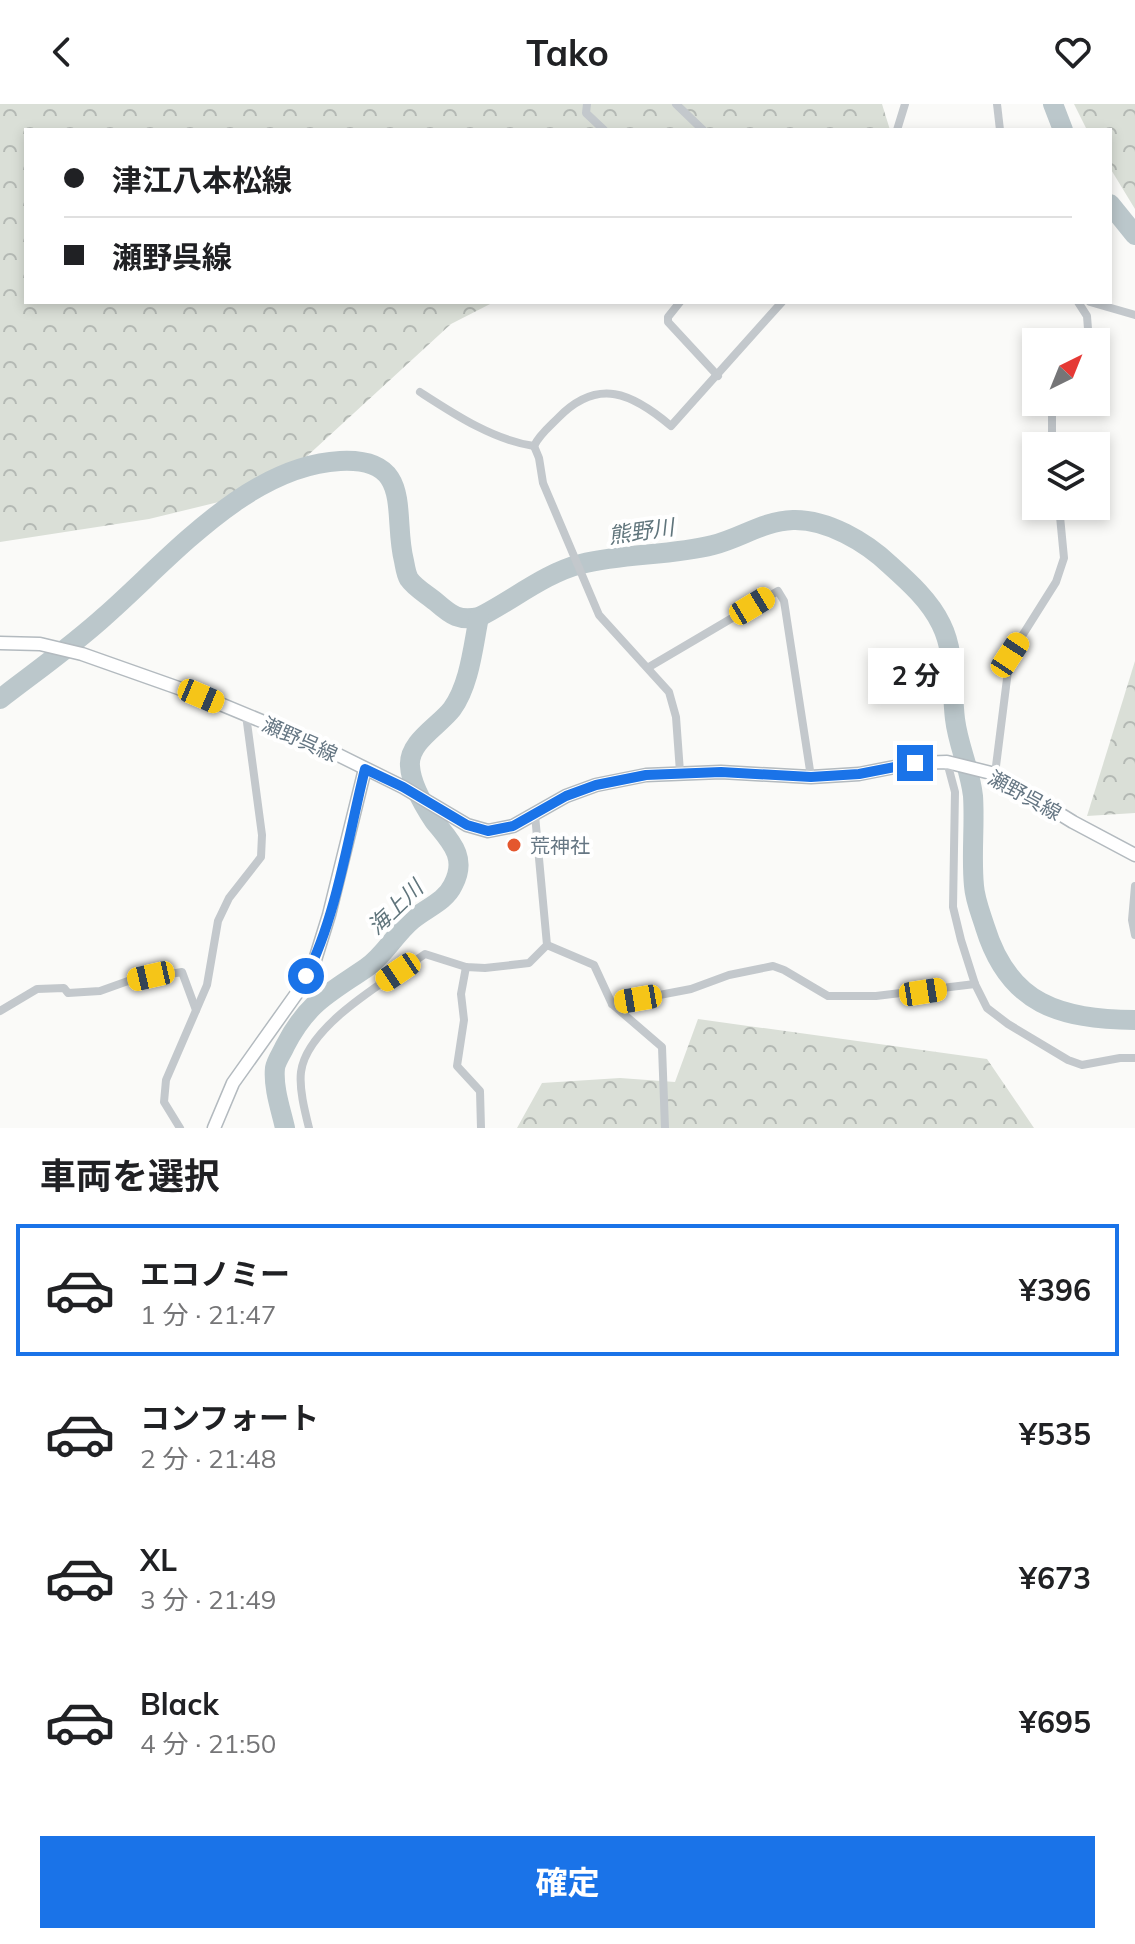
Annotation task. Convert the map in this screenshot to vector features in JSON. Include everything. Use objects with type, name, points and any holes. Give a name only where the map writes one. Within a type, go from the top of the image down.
[{"type":"main road","name":"瀬野呉線","points":[[0,643],[40,644],[134,671],[312,742],[403,787],[467,825],[488,831],[513,826],[566,796],[596,785],[680,772],[811,777],[859,774],[915,763],[951,762],[995,774],[1073,822],[1135,855]]},
{"type":"main road","points":[[214,1128],[233,1083],[297,993],[315,960],[365,769]]},
{"type":"street","points":[[587,104],[586,113],[602,128]]},
{"type":"street","points":[[676,104],[701,128]]},
{"type":"street","points":[[898,128],[905,104]]},
{"type":"street","points":[[997,104],[1000,128]]},
{"type":"street","points":[[678,304],[668,317],[668,322],[718,376]]},
{"type":"street","points":[[680,772],[676,717],[669,692],[599,615],[543,483],[534,446],[537,439],[566,410],[592,395],[616,392],[649,408],[671,426],[780,304]]},
{"type":"street","points":[[1079,304],[1087,316],[1088,328]]},
{"type":"street","points":[[1097,304],[1135,315]]},
{"type":"street","points":[[420,392],[455,414],[519,444],[534,446]]},
{"type":"street","points":[[995,774],[1010,655],[1056,582],[1064,558],[1060,520]]},
{"type":"street","points":[[649,667],[778,591],[784,601],[811,777]]},
{"type":"street","points":[[180,1128],[164,1102],[166,1080],[207,985],[218,921],[229,898],[261,857],[262,835],[246,715]]},
{"type":"street","points":[[951,762],[955,792],[953,907],[975,984],[987,1008],[1008,1024],[1068,1060],[1082,1065],[1135,1058]]},
{"type":"street","points":[[535,815],[547,945]]},
{"type":"street","points":[[1135,886],[1132,920],[1135,935]]},
{"type":"street","points":[[309,1128],[302,1084],[305,1057],[310,1047],[348,1006],[425,954],[466,967],[485,968],[529,963],[547,945]]},
{"type":"street","points":[[547,945],[594,965],[612,1004],[662,1047],[665,1128]]},
{"type":"street","points":[[612,1004],[691,989],[729,975],[773,966],[828,996],[876,996],[975,984]]},
{"type":"street","points":[[466,967],[461,994],[464,1020],[457,1066],[480,1091],[481,1128]]},
{"type":"street","points":[[0,1011],[37,989],[64,988],[68,993],[100,991],[128,981],[182,972],[196,1010]]},
{"type":"green space","points":[[0,104],[882,104],[889,128],[24,128],[24,304],[490,304],[451,324],[293,469],[231,499],[149,519],[0,542]]},
{"type":"green space","points":[[1074,104],[1135,104],[1135,209],[1112,171],[1112,128],[1086,128]]},
{"type":"green space","points":[[1135,661],[1135,813],[1087,816]]},
{"type":"green space","points":[[698,1019],[987,1059],[1034,1128],[517,1128],[542,1083],[620,1078],[675,1082]]},
{"type":"waterway","points":[[1053,104],[1062,128]]},
{"type":"waterway","points":[[1112,206],[1135,235]]},
{"type":"waterway","name":"熊野川","points":[[0,699],[92,627],[212,519],[273,479],[306,467],[340,461],[364,462],[380,468],[396,492],[401,543],[409,579],[447,611],[466,618],[479,617],[542,580],[581,564],[697,549],[782,521],[819,523],[858,540],[880,556],[931,607],[946,635],[957,729],[973,796],[974,886],[995,953],[1008,974],[1023,990],[1061,1011],[1135,1020]]},
{"type":"waterway","name":"海上川","points":[[285,1128],[276,1091],[275,1068],[293,1031],[310,1009],[372,963],[406,926],[445,896],[457,875],[459,866],[455,850],[419,795],[410,766],[419,742],[458,699],[470,664],[479,617]]},
{"type":"place","name":"荒神社","points":[[514,845]]},
{"type":"route","points":[[306,976],[315,960],[329,915],[365,769],[403,787],[467,825],[488,831],[513,826],[566,796],[596,785],[646,775],[721,772],[811,777],[859,774],[915,763]]}]
